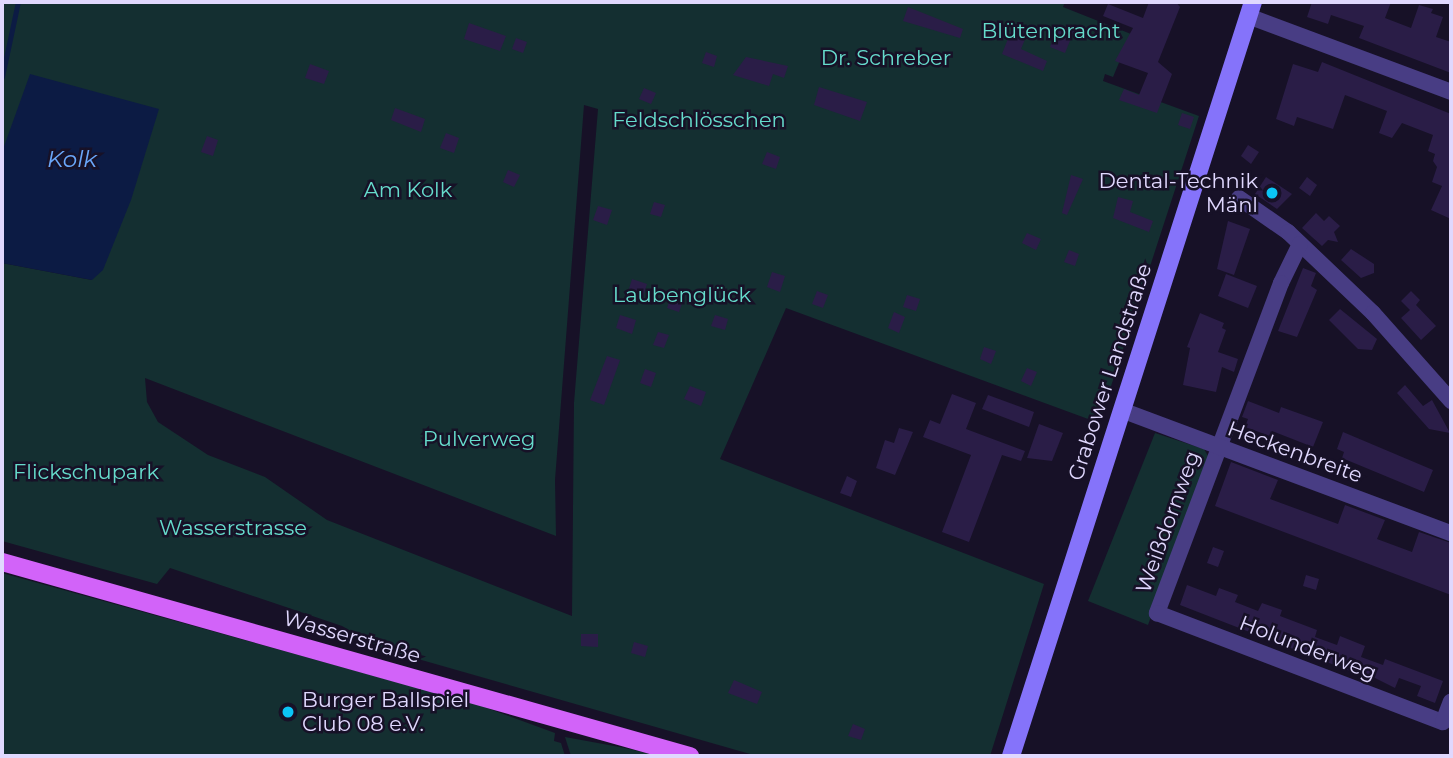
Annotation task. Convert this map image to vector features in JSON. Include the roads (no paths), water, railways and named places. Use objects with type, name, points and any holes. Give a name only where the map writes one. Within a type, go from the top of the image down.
[{"type":"main road","name":"Grabower Landstraße","points":[[1011,756],[1251,9]]},
{"type":"main road","name":"Wasserstraße","points":[[2,562],[690,756]]},
{"type":"street","points":[[1251,9],[1451,92]]},
{"type":"street","points":[[1239,198],[1300,244],[1373,313],[1451,401]]},
{"type":"street","name":"Weißdornweg","points":[[1157,613],[1280,282],[1300,244]]},
{"type":"street","name":"Heckenbreite","points":[[1124,411],[1451,533]]},
{"type":"street","name":"Holunderweg","points":[[1157,613],[1443,722],[1451,701]]},
{"type":"water","name":"Kolk","points":[[30,74],[159,109],[131,200],[103,270],[92,280],[2,263],[2,152]]},
{"type":"waterway","points":[[2,77],[18,2]]},
{"type":"place","name":"Dental-Technik Mänl","points":[[1272,193]]},
{"type":"place","name":"Burger Ballspiel Club 08 e.V.","points":[[288,712]]},
{"type":"park label","name":"Blütenpracht","points":[[1051,31]]},
{"type":"park label","name":"Dr. Schreber","points":[[886,58]]},
{"type":"park label","name":"Feldschlösschen","points":[[699,120]]},
{"type":"park label","name":"Am Kolk","points":[[408,190]]},
{"type":"park label","name":"Laubenglück","points":[[682,295]]},
{"type":"park label","name":"Pulverweg","points":[[479,439]]},
{"type":"park label","name":"Flickschupark","points":[[86,472]]},
{"type":"park label","name":"Wasserstrasse","points":[[233,528]]}]
